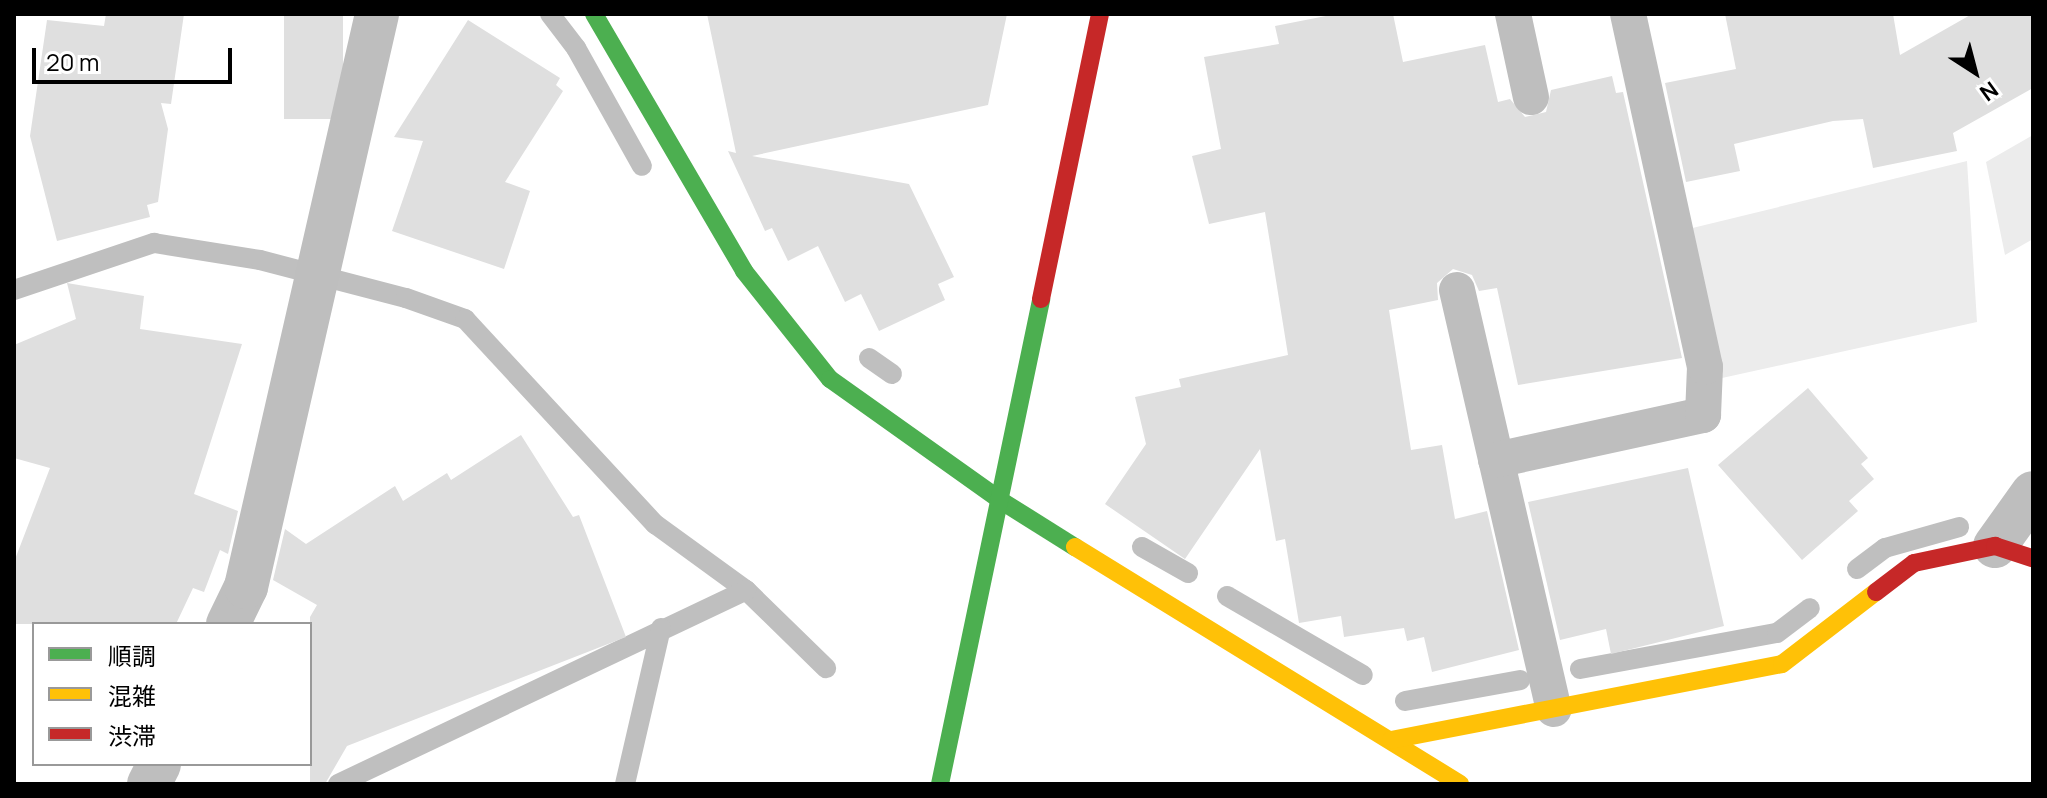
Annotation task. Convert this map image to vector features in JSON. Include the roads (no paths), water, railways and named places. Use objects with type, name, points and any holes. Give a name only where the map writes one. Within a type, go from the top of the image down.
[{"type":"street","points":[[229,622],[246,587],[377,14]]},
{"type":"street","points":[[594,14],[744,271],[830,379],[1000,500],[1460,784]]},
{"type":"street","points":[[940,784],[1100,14]]},
{"type":"street","points":[[1391,740],[1782,664],[1914,563],[2014,552],[2033,493]]},
{"type":"street","points":[[149,784],[158,766]]},
{"type":"lane","points":[[1513,14],[1531,97]]},
{"type":"lane","points":[[1496,460],[1703,415],[1705,367],[1628,14]]},
{"type":"lane","points":[[1457,290],[1554,709]]},
{"type":"waterway","points":[[550,14],[576,48],[642,166]]},
{"type":"waterway","points":[[14,290],[154,243],[260,260],[406,298],[465,319],[655,524],[746,590],[826,668]]},
{"type":"waterway","points":[[869,358],[892,374]]},
{"type":"waterway","points":[[1857,569],[1885,548],[1959,527]]},
{"type":"waterway","points":[[1142,547],[1188,573]]},
{"type":"waterway","points":[[338,784],[746,590]]},
{"type":"waterway","points":[[1227,596],[1363,675]]},
{"type":"waterway","points":[[1580,669],[1777,633],[1810,608]]},
{"type":"waterway","points":[[625,784],[661,628]]},
{"type":"waterway","points":[[1405,701],[1520,680]]}]
